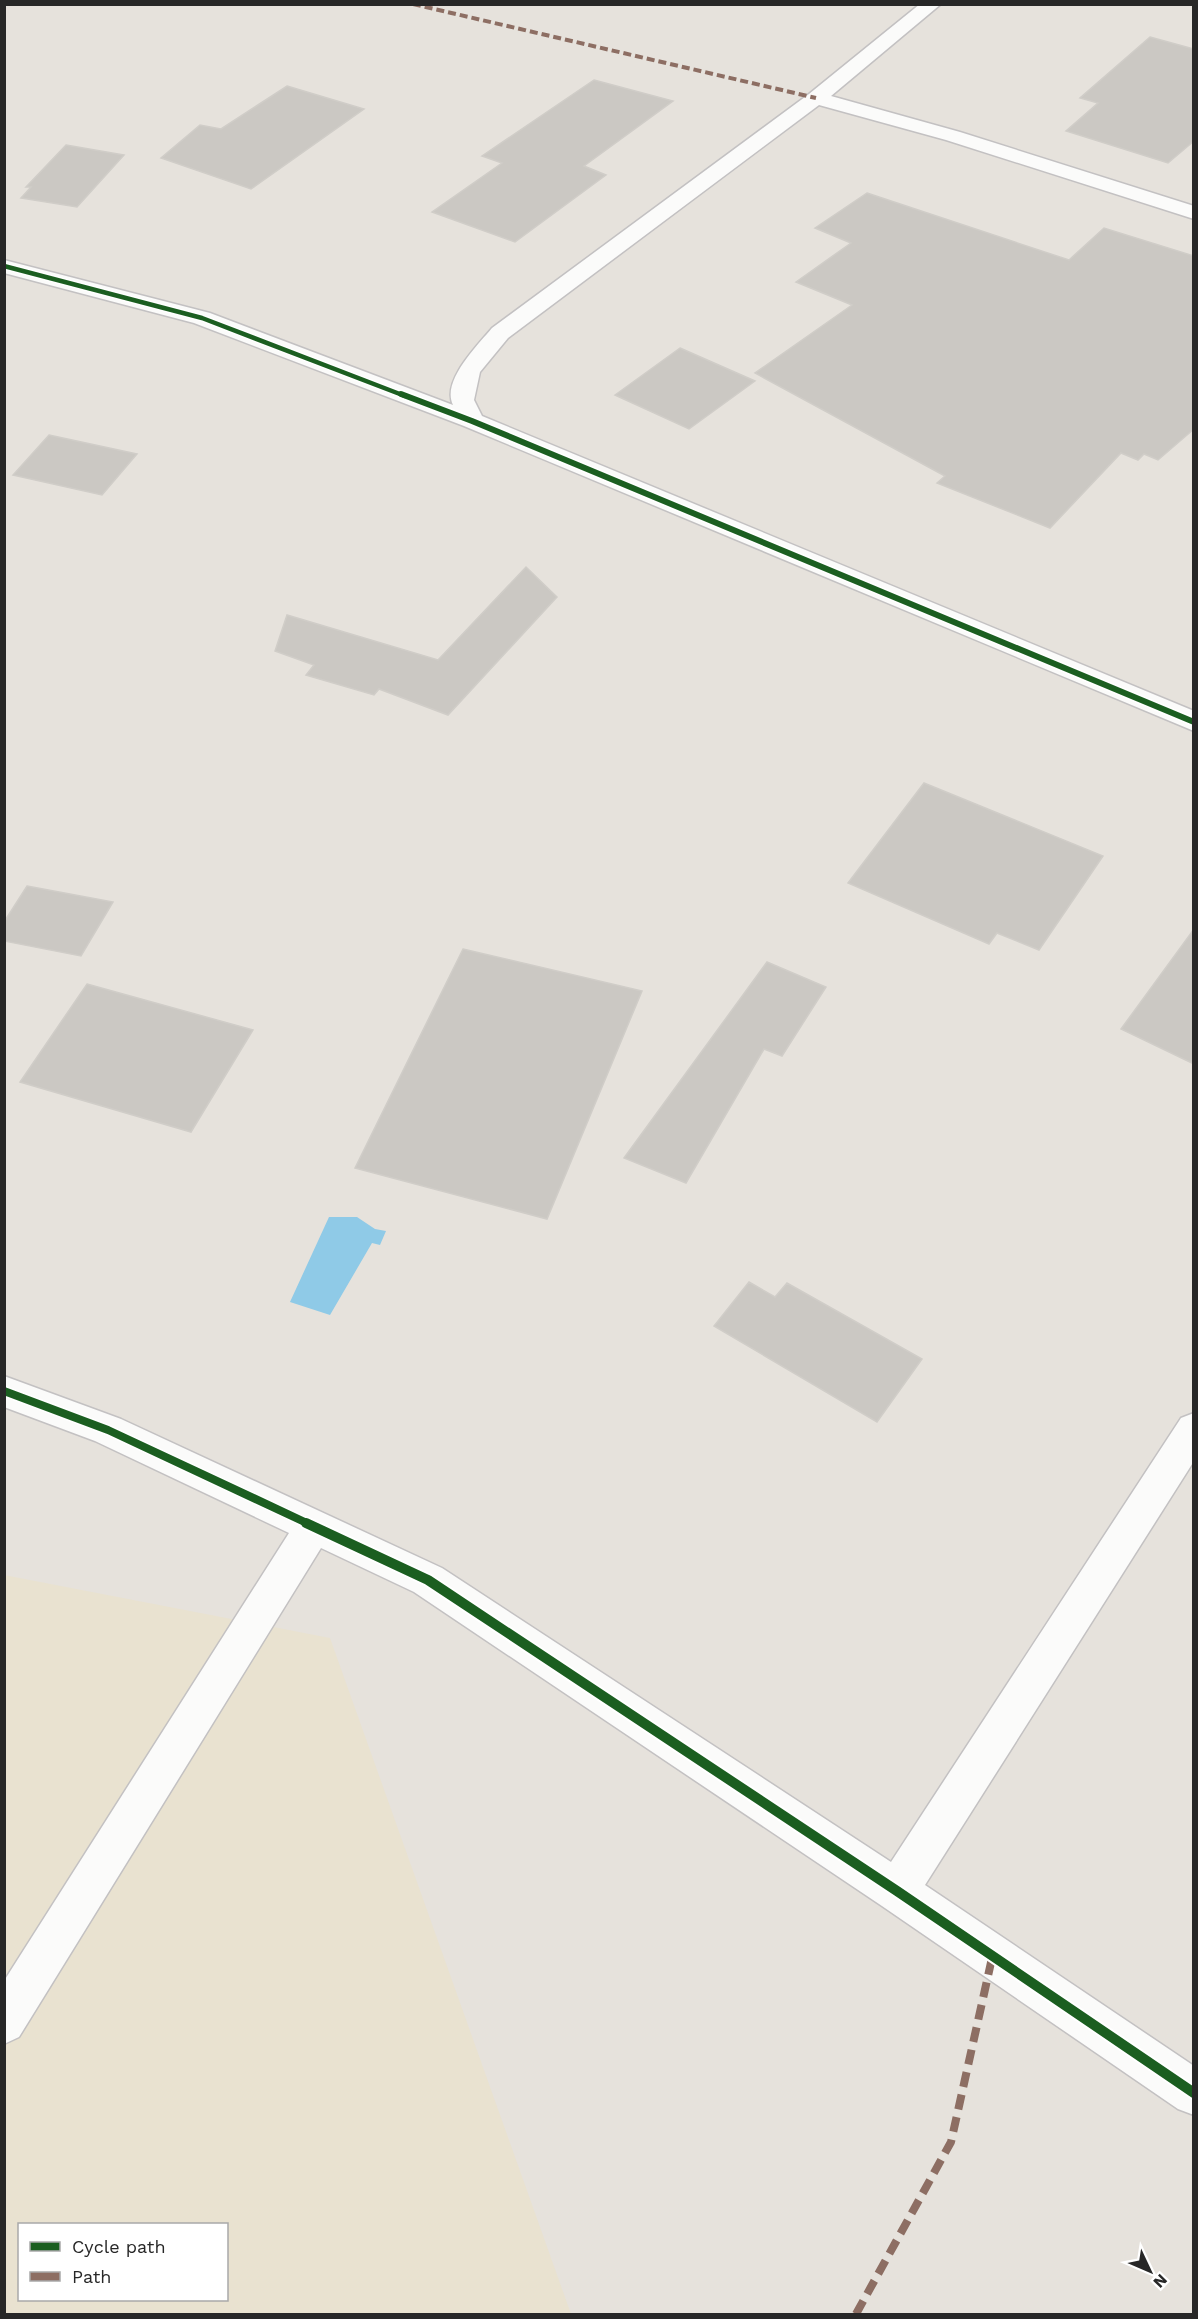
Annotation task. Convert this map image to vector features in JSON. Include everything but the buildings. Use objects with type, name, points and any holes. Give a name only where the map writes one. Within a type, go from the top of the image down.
[{"type":"street","points":[[472,422],[462,400],[469,371],[500,333],[816,98],[932,4]]},
{"type":"street","points":[[816,98],[953,136],[1194,213]]},
{"type":"street","points":[[4,266],[202,318],[472,422],[1194,722]]},
{"type":"street","points":[[4,1390],[108,1430],[428,1580],[897,1891],[1194,2093]]},
{"type":"street","points":[[897,1891],[1194,1428]]},
{"type":"street","points":[[4,2022],[314,1527]]},
{"type":"shaded area","points":[[4,1575],[330,1638],[571,2314],[5,2314]]},
{"type":"water","points":[[329,1217],[357,1217],[375,1229],[386,1231],[380,1245],[372,1243],[330,1315],[290,1302]]},
{"type":"marked path","points":[[413,4],[816,98]]},
{"type":"marked path","points":[[856,2314],[951,2142],[992,1958]]},
{"type":"cycle path","points":[[4,266],[202,318],[472,421],[1194,722]]},
{"type":"cycle path","points":[[4,1391],[108,1430],[428,1580],[897,1891],[1194,2093]]}]
